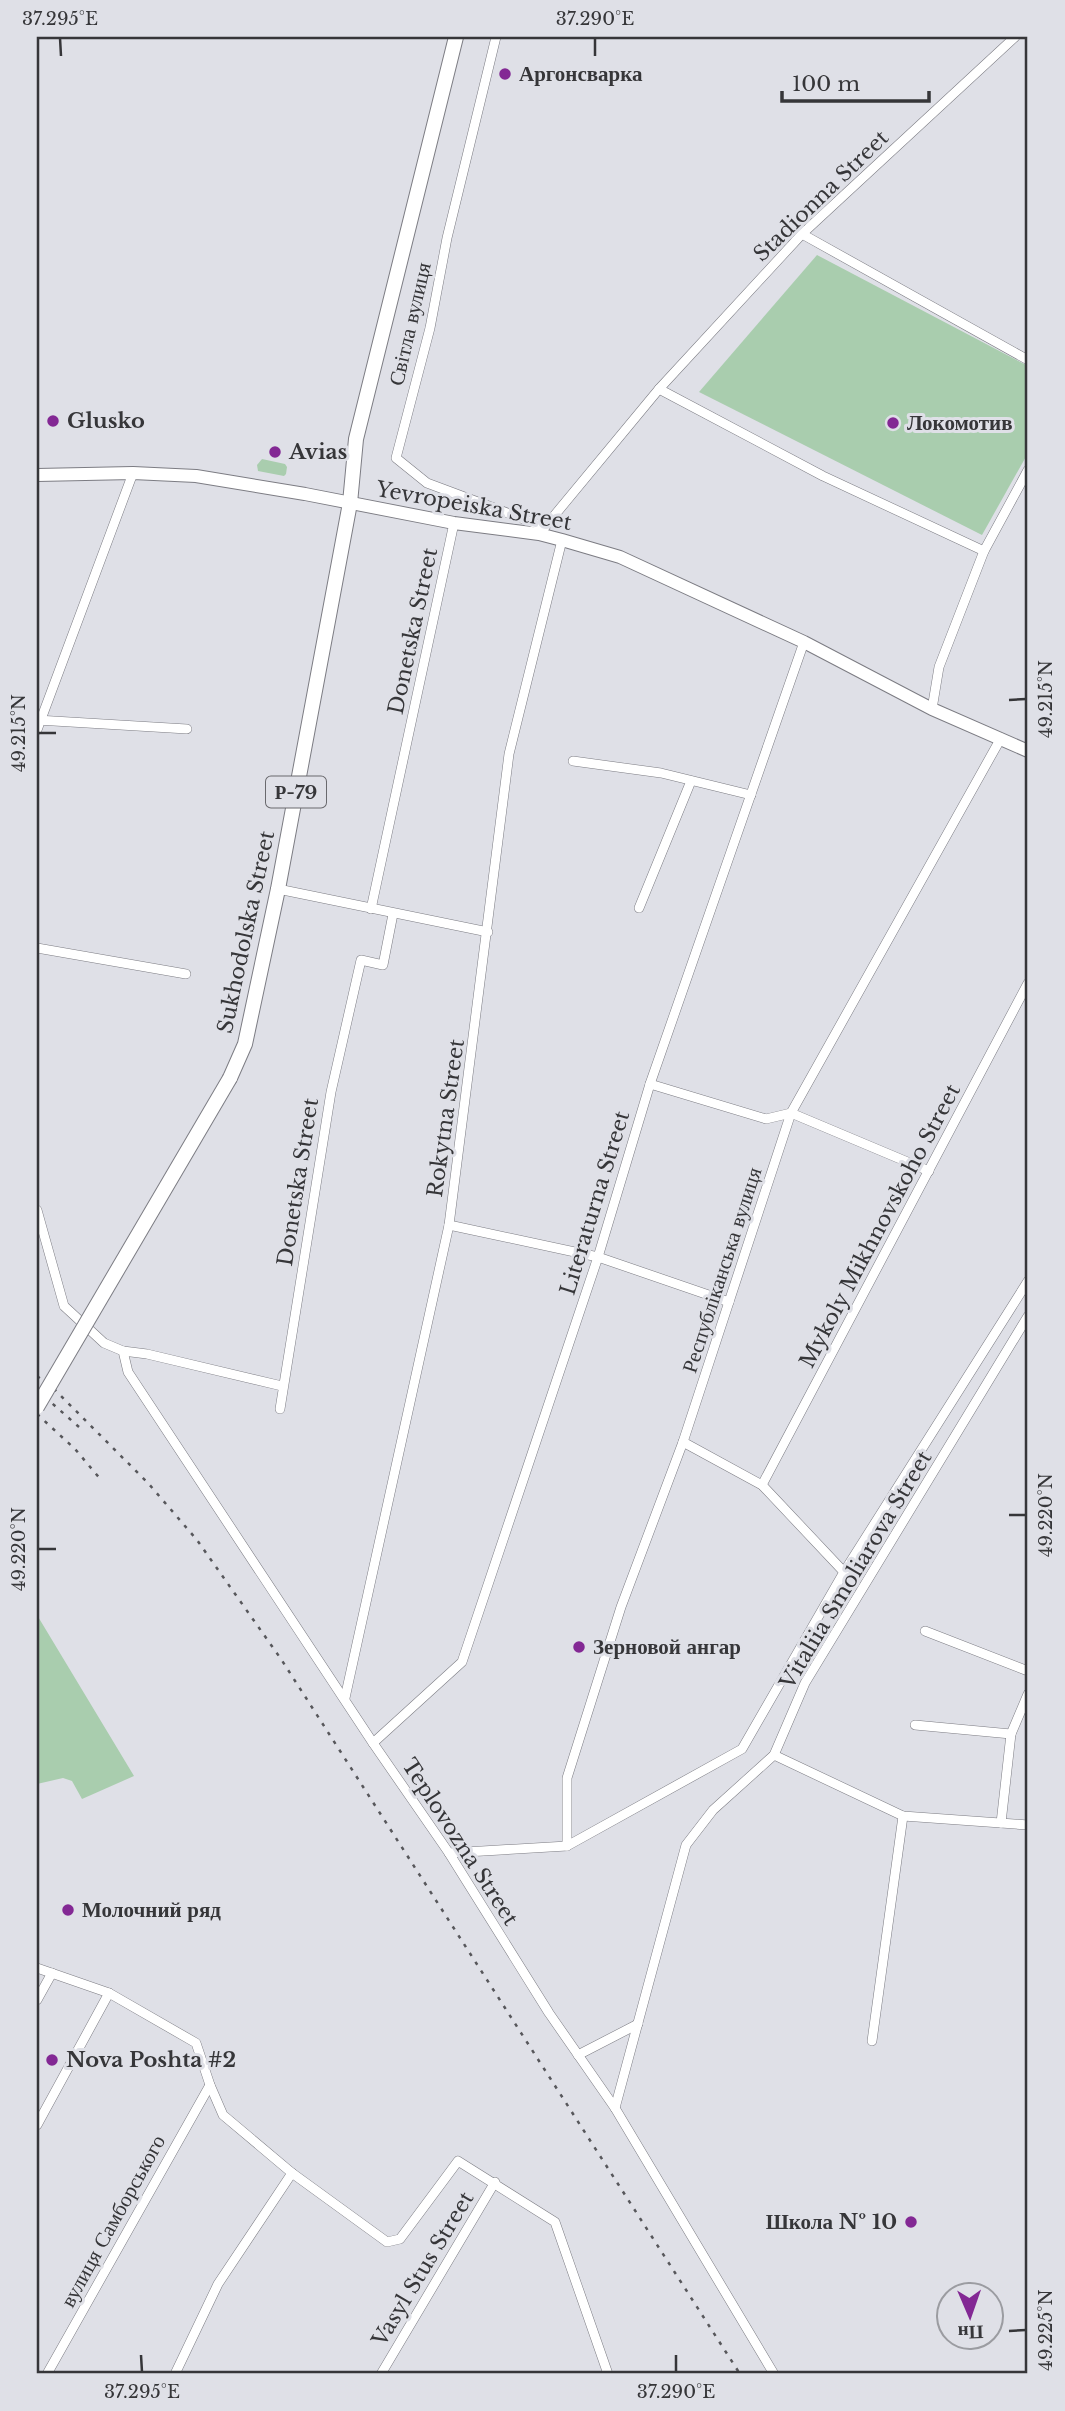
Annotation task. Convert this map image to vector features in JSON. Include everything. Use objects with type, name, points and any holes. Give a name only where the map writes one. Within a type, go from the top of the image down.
[{"type":"main road","name":"Р-79","points":[[350,503],[356,439],[456,37]]},
{"type":"main road","name":"Sukhodolska Street","points":[[37,1407],[230,1078],[245,1044],[278,889],[350,503]]},
{"type":"street","name":"Світла вулиця","points":[[496,37],[447,238],[430,328],[396,458],[427,483],[542,530]]},
{"type":"street","name":"Stadionna Street","points":[[542,530],[659,388],[802,234],[1015,37]]},
{"type":"street","points":[[802,234],[1028,360]]},
{"type":"street","points":[[659,388],[822,476],[984,551]]},
{"type":"street","points":[[932,709],[939,667],[984,551],[1028,470]]},
{"type":"street","name":"Yevropeiska Street","points":[[37,475],[133,473],[196,476],[454,523],[542,530],[562,540],[620,556],[804,642],[932,709],[1028,751]]},
{"type":"street","points":[[133,473],[38,723],[187,729]]},
{"type":"street","name":"Donetska Street","points":[[371,909],[454,523]]},
{"type":"street","name":"Rokytna Street","points":[[345,1698],[449,1224],[509,754],[562,540]]},
{"type":"street","name":"Literaturna Street","points":[[373,1743],[462,1662],[598,1257],[650,1084],[804,642]]},
{"type":"street","name":"Республіканська вулиця","points":[[567,1846],[567,1778],[621,1607],[683,1442],[792,1113],[1001,738]]},
{"type":"street","points":[[573,761],[662,773],[751,795]]},
{"type":"street","points":[[639,908],[691,781]]},
{"type":"street","points":[[278,889],[488,932]]},
{"type":"street","points":[[280,1409],[331,1093],[355,986],[361,960],[383,965],[393,914]]},
{"type":"street","points":[[37,948],[186,974]]},
{"type":"street","name":"Mykoly Mikhnovskoho Street","points":[[762,1485],[1028,983]]},
{"type":"street","points":[[650,1084],[766,1119],[792,1113],[929,1171]]},
{"type":"street","points":[[37,1210],[64,1306],[104,1343],[123,1351],[282,1386]]},
{"type":"street","points":[[449,1224],[598,1257],[729,1302]]},
{"type":"street","name":"Vitaliia Smoliarova Street","points":[[449,1853],[567,1846],[742,1749],[844,1572],[1028,1281]]},
{"type":"street","name":"Vitaliia Smoliarova Street","points":[[615,2108],[686,1845],[713,1810],[774,1755],[805,1683],[1028,1316]]},
{"type":"street","name":"Teplovozna Street","points":[[123,1351],[128,1372],[373,1743],[449,1853],[549,2013],[615,2108],[774,2374]]},
{"type":"street","points":[[683,1442],[762,1485],[844,1572]]},
{"type":"street","points":[[925,1631],[1028,1671]]},
{"type":"street","points":[[1001,1822],[1010,1734],[1028,1694]]},
{"type":"street","points":[[915,1725],[1010,1734]]},
{"type":"street","points":[[774,1755],[903,1816],[1028,1825]]},
{"type":"street","points":[[872,2041],[903,1816]]},
{"type":"street","points":[[37,1968],[109,1993],[196,2043],[223,2115],[292,2173],[387,2242],[401,2239],[458,2161],[555,2222],[608,2374]]},
{"type":"street","points":[[37,2000],[52,1973]]},
{"type":"street","points":[[37,2125],[109,1993]]},
{"type":"street","points":[[578,2055],[638,2024]]},
{"type":"street","name":"вулиця Самборського","points":[[47,2374],[210,2085]]},
{"type":"street","points":[[175,2374],[218,2284],[292,2173]]},
{"type":"street","name":"Vasyl Stus Street","points":[[381,2374],[495,2182]]},
{"type":"green space","name":"Локомотив","points":[[817,255],[1028,366],[1028,453],[982,535],[699,392]]},
{"type":"green space","points":[[262,459],[285,464],[286,474],[284,476],[258,471],[257,465]]},
{"type":"green space","points":[[37,1615],[134,1776],[82,1799],[72,1781],[63,1778],[37,1784]]},
{"type":"railway","points":[[37,1376],[54,1389],[148,1483],[197,1540],[281,1659],[740,2374]]},
{"type":"railway","points":[[37,1390],[79,1427]]},
{"type":"railway","points":[[37,1414],[75,1449],[102,1481]]},
{"type":"place","name":"Аргонсварка","points":[[505,74]]},
{"type":"place","name":"Glusko","points":[[53,421]]},
{"type":"place","name":"Локомотив","points":[[893,423]]},
{"type":"place","name":"Avias","points":[[275,452]]},
{"type":"place","name":"Зерновой ангар","points":[[579,1647]]},
{"type":"place","name":"Молочний ряд","points":[[68,1910]]},
{"type":"place","name":"Nova Poshta #2","points":[[52,2060]]},
{"type":"place","name":"Школа № 10","points":[[911,2222]]}]
